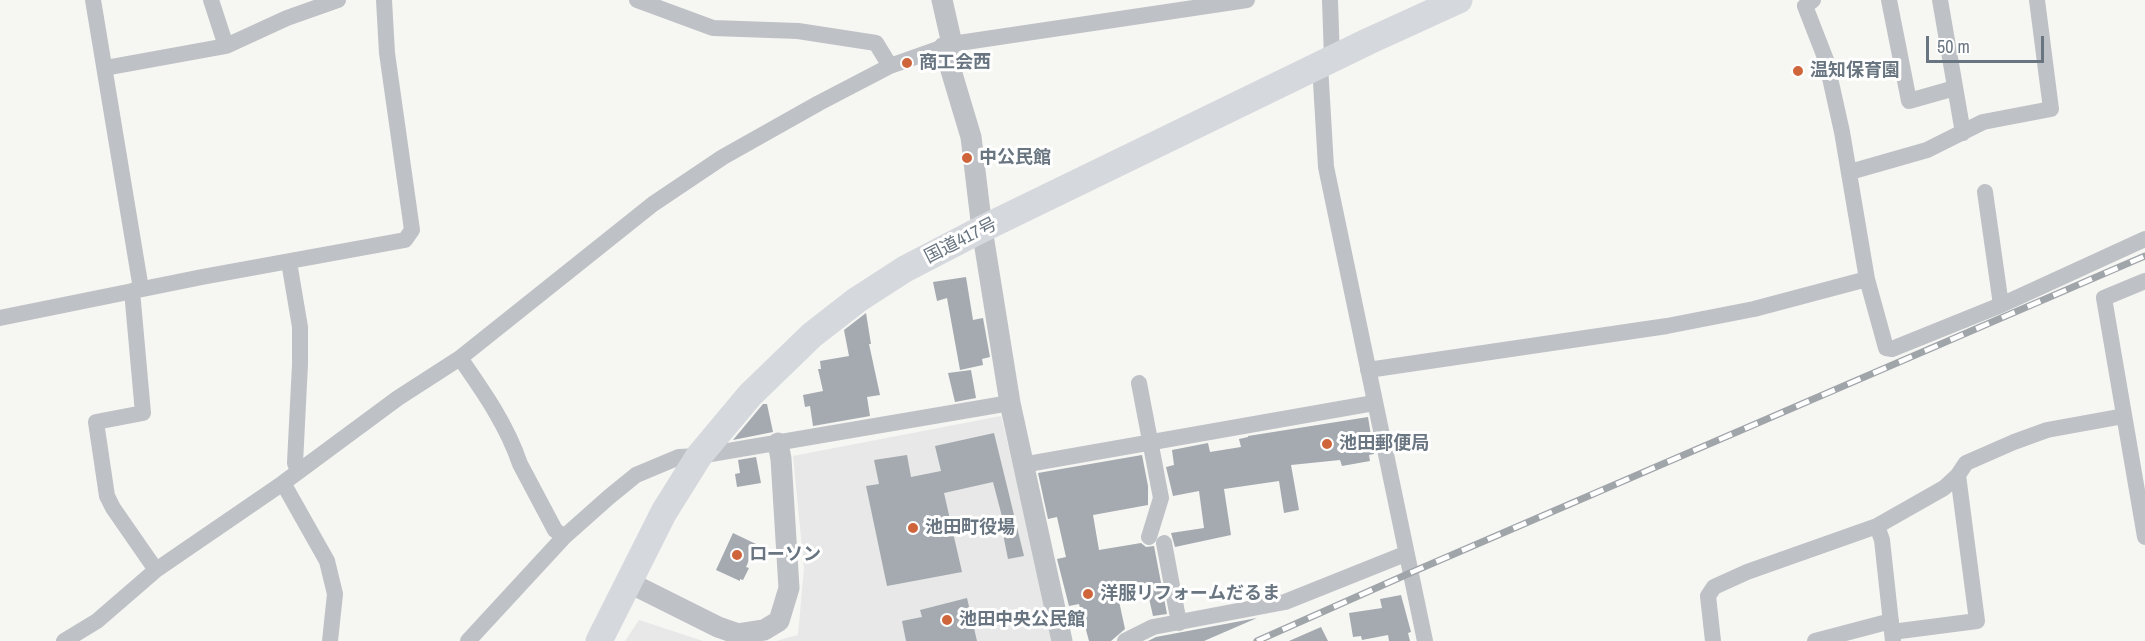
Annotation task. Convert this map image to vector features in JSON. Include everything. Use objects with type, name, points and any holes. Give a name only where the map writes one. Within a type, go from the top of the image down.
[{"type":"highway","name":"国道417号","points":[[599,641],[664,512],[699,456],[750,395],[812,335],[857,300],[905,269],[982,229],[1455,0]]},
{"type":"street","points":[[93,0],[105,68],[136,290],[143,413],[96,422],[107,496],[156,570]]},
{"type":"street","points":[[211,0],[226,46]]},
{"type":"street","points":[[105,68],[226,46],[287,18],[338,0]]},
{"type":"street","points":[[0,318],[405,240],[412,230],[387,53],[384,0]]},
{"type":"street","points":[[637,0],[713,28],[798,32],[876,43],[890,66]]},
{"type":"street","points":[[942,0],[948,46],[971,136],[982,229],[1010,404],[1062,641]]},
{"type":"street","points":[[64,641],[97,621],[156,570],[283,483],[398,398],[460,358],[653,204],[714,162],[819,103],[890,66],[948,46],[1246,0]]},
{"type":"street","points":[[1330,0],[1326,62],[1326,167],[1425,641]]},
{"type":"street","points":[[1813,0],[1805,6],[1826,60],[1850,172],[1867,279],[1886,348],[1892,349],[2001,306],[2145,239]]},
{"type":"street","points":[[1889,0],[1909,101],[1955,88]]},
{"type":"street","points":[[1940,0],[1963,133]]},
{"type":"street","points":[[1850,172],[1927,150],[1983,122],[2051,109],[2037,0]]},
{"type":"street","points":[[1985,192],[2001,306]]},
{"type":"street","points":[[289,262],[300,327],[295,463],[298,472]]},
{"type":"street","points":[[1368,370],[1667,326],[1754,309],[1867,279]]},
{"type":"street","points":[[2145,280],[2104,298],[2145,537]]},
{"type":"street","points":[[460,358],[489,400],[516,452],[519,464],[555,530],[564,537]]},
{"type":"street","points":[[1139,383],[1161,498],[1157,540],[1179,622]]},
{"type":"street","points":[[1022,465],[1374,403]]},
{"type":"street","points":[[468,641],[564,537],[636,476],[679,457],[699,456],[1010,404]]},
{"type":"street","points":[[1713,641],[1708,596],[1714,587],[1747,572],[1877,526],[1944,488],[1958,475],[1966,463],[2047,430],[2124,416]]},
{"type":"street","points":[[630,583],[717,634],[764,630],[779,621],[789,588],[782,459],[778,443]]},
{"type":"street","points":[[1815,641],[1977,621],[1958,475]]},
{"type":"street","points":[[283,483],[327,561],[334,594],[330,641]]},
{"type":"street","points":[[1877,526],[1882,540],[1892,631]]},
{"type":"street","points":[[1125,641],[1153,627],[1285,602],[1406,554]]},
{"type":"shaded area","points":[[1001,416],[1055,641],[776,641],[798,635],[804,568],[793,456]]},
{"type":"shaded area","points":[[639,620],[703,641],[625,641]]},
{"type":"building","points":[[966,277],[973,320],[983,318],[990,357],[982,359],[983,365],[960,370],[947,298],[937,301],[933,282]]},
{"type":"building","points":[[866,313],[871,344],[869,344],[880,395],[867,397],[870,416],[813,426],[810,406],[805,407],[803,395],[823,391],[818,369],[821,369],[820,361],[849,356],[844,330]]},
{"type":"building","points":[[971,370],[976,398],[955,402],[948,373]]},
{"type":"building","points":[[763,404],[767,404],[773,432],[733,440]]},
{"type":"building","points":[[1368,417],[1374,454],[1369,455],[1370,461],[1342,466],[1340,460],[1291,465],[1299,510],[1284,513],[1279,481],[1224,489],[1231,535],[1175,547],[1171,533],[1204,528],[1199,491],[1173,496],[1166,467],[1174,465],[1172,450],[1208,443],[1210,452],[1241,447],[1239,439],[1248,436]]},
{"type":"building","name":"池田町役場","points":[[994,433],[1024,556],[1008,559],[1002,529],[1005,528],[993,482],[944,493],[962,572],[887,586],[866,486],[879,484],[874,460],[907,455],[911,477],[941,471],[935,446]]},
{"type":"building","points":[[1142,455],[1148,486],[1148,505],[1093,515],[1099,550],[1141,543],[1146,547],[1154,546],[1167,614],[1153,616],[1146,585],[1117,592],[1125,629],[1111,641],[1089,641],[1079,604],[1069,606],[1057,559],[1066,557],[1057,517],[1048,519],[1038,473]]},
{"type":"building","points":[[756,457],[761,483],[737,487],[735,474],[740,473],[738,460]]},
{"type":"building","name":"ローソン","points":[[733,533],[756,544],[746,567],[749,568],[743,580],[740,579],[740,581],[716,570]]},
{"type":"building","points":[[1401,595],[1411,632],[1408,633],[1410,641],[1389,641],[1388,635],[1362,640],[1361,636],[1353,637],[1349,613],[1382,608],[1380,599]]},
{"type":"building","name":"池田中央公民館","points":[[967,598],[977,641],[906,641],[902,621],[922,617],[920,610]]},
{"type":"building","points":[[1257,618],[1204,641],[1148,641],[1156,637]]},
{"type":"building","points":[[1321,627],[1328,641],[1289,641]]},
{"type":"railway","points":[[1257,641],[2145,256]]},
{"type":"place","name":"商工会西","points":[[907,63]]},
{"type":"place","name":"温知保育園","points":[[1798,71]]},
{"type":"place","name":"中公民館","points":[[967,158]]},
{"type":"place","name":"池田郵便局","points":[[1327,444]]},
{"type":"place","name":"池田町役場","points":[[913,528]]},
{"type":"place","name":"ローソン","points":[[737,555]]},
{"type":"place","name":"洋服リフォームだるま","points":[[1088,594]]},
{"type":"place","name":"池田中央公民館","points":[[947,620]]}]
